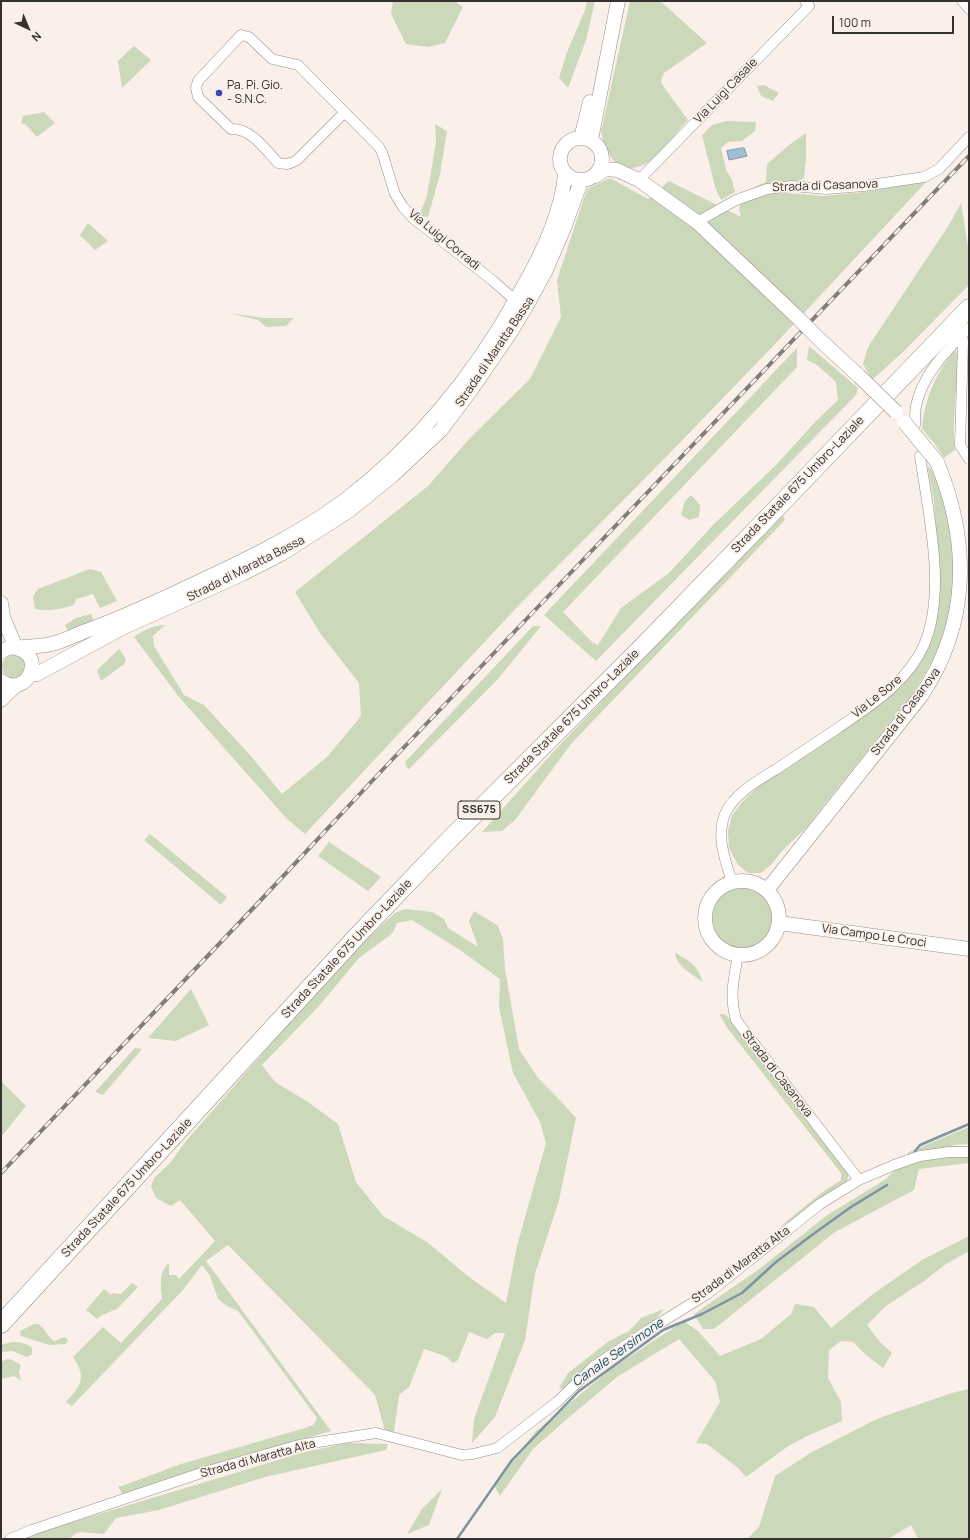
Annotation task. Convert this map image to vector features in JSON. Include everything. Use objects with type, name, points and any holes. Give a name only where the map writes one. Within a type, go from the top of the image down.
[{"type":"highway","name":"Strada Statale 675 Umbro-Laziale","points":[[1,1308],[239,1049],[397,881],[969,294]]},
{"type":"highway","name":"Strada Statale 675 Umbro-Laziale","points":[[1,1324],[374,918],[449,840],[744,542],[969,308]]},
{"type":"main road","points":[[616,170],[602,154],[600,149],[586,139],[617,1]]},
{"type":"main road","name":"Strada di Maratta Bassa","points":[[1,652],[10,648],[50,644],[119,618],[228,568],[308,524],[340,503],[385,467],[430,422],[464,382],[499,330],[535,266],[553,222],[564,190],[565,173],[560,161],[564,148],[574,139],[586,139]]},
{"type":"main road","points":[[595,176],[602,166],[602,154]]},
{"type":"main road","points":[[565,173],[569,177],[580,181],[595,176],[606,169],[616,170],[639,180],[697,222]]},
{"type":"main road","name":"Strada di Maratta Bassa","points":[[1,700],[15,686],[24,682],[30,675],[37,674],[124,627],[242,574],[283,553],[350,510],[393,475],[441,430],[471,390],[528,305],[545,272],[564,228],[580,181]]},
{"type":"main road","name":"Strada di Casanova","points":[[697,222],[910,424],[937,462],[948,482],[958,507],[964,529],[968,558],[967,589],[963,610],[953,642],[935,677],[767,890]]},
{"type":"main road","points":[[1,603],[2,621],[16,648],[26,653],[30,658],[32,663],[30,675]]},
{"type":"main road","points":[[1,681],[8,685],[15,686]]},
{"type":"main road","points":[[741,880],[759,884],[767,890],[777,905],[779,923],[774,936],[765,947],[753,954],[738,955],[726,951],[715,944],[710,938],[705,921],[705,913],[711,897],[717,890],[732,882],[741,880]]},
{"type":"main road","name":"Via Campo Le Croci","points":[[779,923],[969,949]]},
{"type":"street","points":[[962,1],[969,9]]},
{"type":"street","name":"Via Luigi Casale","points":[[639,180],[810,3]]},
{"type":"street","name":"Via Luigi Corradi","points":[[344,113],[297,160],[291,164],[278,163],[248,132],[239,129],[231,129],[198,97],[196,88],[198,81],[241,35],[249,37],[272,58],[298,65],[379,147],[382,152],[395,194],[403,207],[414,218],[516,301]]},
{"type":"street","name":"Strada di Casanova","points":[[697,222],[736,200],[767,188],[792,186],[826,189],[864,186],[924,177],[939,168],[969,137]]},
{"type":"street","points":[[910,424],[920,392],[927,377],[966,331]]},
{"type":"street","points":[[966,331],[964,341],[960,445],[969,459]]},
{"type":"street","name":"Via Le Sore","points":[[732,882],[721,839],[726,814],[734,802],[750,787],[856,715],[892,688],[912,666],[924,643],[931,617],[935,585],[934,560],[920,456]]},
{"type":"street","name":"Strada di Casanova","points":[[738,955],[731,995],[732,1008],[736,1020],[859,1180]]},
{"type":"street","name":"Strada di Maratta Alta","points":[[10,1539],[32,1530],[201,1473],[299,1446],[376,1433],[462,1455],[497,1448],[557,1402],[593,1367],[646,1331],[707,1294],[820,1204],[859,1180],[894,1164],[920,1156],[949,1152],[969,1152]]},
{"type":"green space","points":[[393,1],[454,1],[463,7],[445,43],[428,47],[406,44],[391,14]]},
{"type":"green space","points":[[587,1],[595,1],[586,40],[568,88],[559,78],[567,52],[585,10]]},
{"type":"green space","points":[[630,1],[660,1],[707,43],[664,73],[662,78],[661,83],[688,120],[655,157],[644,165],[626,168],[615,162],[611,157],[607,151],[601,132]]},
{"type":"green space","points":[[134,46],[151,60],[122,88],[118,61]]},
{"type":"green space","points":[[764,85],[779,93],[773,101],[761,96],[757,86]]},
{"type":"green space","points":[[44,112],[55,123],[37,137],[26,125],[21,123],[23,116]]},
{"type":"green space","points":[[726,121],[756,122],[755,131],[742,141],[728,142],[721,148],[726,170],[732,180],[735,192],[721,200],[716,190],[702,135],[712,125]]},
{"type":"green space","points":[[435,124],[447,131],[440,174],[428,217],[419,216],[427,196],[436,142]]},
{"type":"green space","points":[[806,133],[804,178],[791,186],[787,193],[824,196],[864,192],[927,181],[778,341],[666,457],[519,605],[305,834],[286,818],[179,697],[134,637],[149,628],[165,625],[153,636],[154,646],[184,695],[204,705],[250,755],[282,794],[327,757],[361,716],[359,683],[320,633],[295,592],[428,486],[471,437],[530,379],[561,317],[557,280],[587,189],[610,178],[648,199],[669,181],[741,217],[739,209],[742,193],[766,182],[767,164]]},
{"type":"green space","points":[[961,203],[969,254],[969,285],[903,352],[872,380],[863,364],[868,347],[949,225]]},
{"type":"green space","points":[[88,223],[108,241],[95,250],[80,235]]},
{"type":"green space","points":[[229,313],[264,318],[294,318],[286,326],[266,327],[258,320]]},
{"type":"green space","points":[[809,346],[858,388],[856,395],[596,661],[544,615],[797,348],[797,367],[563,612],[592,642],[598,645],[621,608],[669,573],[713,525],[776,465],[816,421],[838,400],[836,382],[817,365],[807,360]]},
{"type":"green space","points":[[955,350],[958,356],[958,368],[954,414],[955,450],[944,458],[922,429],[923,418],[932,387],[942,368]]},
{"type":"green space","points":[[927,465],[932,470],[945,495],[956,537],[954,604],[939,650],[913,694],[807,827],[781,852],[772,864],[761,873],[748,873],[738,865],[729,848],[728,831],[732,815],[744,800],[760,785],[920,662],[937,555],[934,502]]},
{"type":"green space","points":[[691,495],[700,505],[699,517],[689,520],[681,515],[685,501]]},
{"type":"green space","points":[[782,513],[785,520],[571,744],[515,820],[502,831],[482,832],[555,750]]},
{"type":"green space","points":[[90,569],[101,572],[117,601],[100,608],[93,594],[76,599],[74,605],[64,608],[54,610],[35,609],[33,596],[38,589]]},
{"type":"green space","points":[[91,614],[94,621],[68,631],[65,625],[76,618]]},
{"type":"green space","points":[[533,626],[541,626],[498,679],[408,770],[405,762]]},
{"type":"green space","points":[[119,649],[126,659],[124,664],[101,681],[97,670]]},
{"type":"green space","points":[[14,655],[22,659],[26,667],[22,675],[14,679],[6,675],[2,667],[6,659]]},
{"type":"green space","points":[[150,834],[227,897],[221,905],[144,840]]},
{"type":"green space","points":[[329,842],[381,877],[368,891],[318,856]]},
{"type":"green space","points":[[742,887],[754,890],[764,896],[770,906],[773,918],[770,930],[764,940],[754,946],[742,949],[730,946],[720,940],[714,930],[711,918],[714,906],[720,896],[730,890]]},
{"type":"green space","points":[[405,909],[432,912],[444,919],[448,928],[478,947],[469,921],[474,911],[498,926],[503,939],[505,969],[519,1049],[538,1078],[576,1118],[559,1200],[535,1274],[525,1340],[495,1417],[472,1443],[474,1419],[505,1333],[495,1333],[487,1339],[469,1332],[458,1360],[453,1363],[445,1356],[424,1349],[409,1387],[399,1395],[394,1432],[385,1431],[375,1395],[228,1245],[206,1261],[331,1431],[122,1494],[118,1486],[122,1486],[181,1464],[305,1428],[313,1425],[317,1418],[238,1311],[227,1306],[218,1299],[210,1276],[202,1265],[182,1291],[72,1406],[66,1402],[78,1386],[81,1376],[80,1370],[73,1357],[103,1327],[121,1343],[162,1299],[161,1279],[163,1270],[169,1263],[169,1275],[176,1275],[179,1279],[215,1241],[180,1200],[171,1206],[156,1198],[151,1187],[154,1178],[170,1163],[186,1141],[350,954],[395,913]],"holes":[[[412,920],[460,950],[500,979],[499,1007],[513,1073],[540,1122],[546,1143],[517,1246],[506,1303],[469,1277],[427,1242],[383,1216],[356,1182],[338,1124],[308,1102],[275,1082],[262,1065],[319,1006],[359,958],[389,936],[394,931],[397,923]]]},
{"type":"green space","points":[[675,953],[696,967],[703,982],[678,962]]},
{"type":"green space","points":[[191,989],[209,1025],[176,1041],[148,1038]]},
{"type":"green space","points":[[719,1014],[725,1014],[737,1027],[849,1171],[847,1183],[799,1217],[781,1226],[821,1193],[841,1180],[841,1173],[728,1029]]},
{"type":"green space","points":[[135,1048],[142,1049],[103,1095],[95,1092]]},
{"type":"green space","points":[[1,1081],[26,1106],[1,1137]]},
{"type":"green space","points":[[969,1127],[969,1144],[950,1145],[969,1148],[969,1163],[919,1169],[914,1190],[835,1232],[714,1329],[703,1329],[694,1314],[758,1270],[826,1216],[886,1179],[897,1168],[909,1152]]},
{"type":"green space","points":[[969,1236],[969,1251],[946,1264],[924,1281],[886,1306],[867,1325],[880,1342],[892,1353],[883,1368],[866,1355],[853,1342],[841,1341],[829,1350],[828,1378],[841,1402],[842,1421],[805,1437],[787,1447],[746,1477],[738,1468],[707,1444],[696,1443],[720,1402],[715,1381],[679,1339],[617,1377],[567,1419],[533,1449],[500,1496],[494,1485],[536,1431],[612,1368],[684,1321],[699,1332],[720,1356],[761,1339],[791,1314],[795,1304],[814,1307],[831,1328],[873,1294],[922,1260]]},
{"type":"green space","points":[[132,1283],[138,1287],[117,1309],[102,1315],[97,1319],[86,1310],[104,1289],[111,1295],[113,1293],[121,1294]]},
{"type":"green space","points":[[664,1309],[655,1320],[564,1389],[559,1388],[568,1373],[609,1341],[629,1331],[641,1318]]},
{"type":"green space","points":[[34,1324],[38,1324],[54,1341],[65,1337],[68,1340],[66,1344],[49,1345],[21,1336],[20,1331]]},
{"type":"green space","points":[[12,1342],[23,1343],[30,1346],[32,1348],[31,1354],[26,1357],[13,1351],[1,1352],[1,1345]]},
{"type":"green space","points":[[7,1359],[21,1365],[19,1372],[21,1381],[14,1376],[1,1379],[1,1362]]},
{"type":"green space","points":[[969,1389],[969,1539],[918,1539],[911,1525],[888,1539],[747,1539],[759,1527],[775,1476],[812,1452],[879,1418],[952,1393]]},
{"type":"green space","points":[[347,1443],[388,1444],[386,1450],[265,1477],[159,1510],[116,1518],[104,1534],[78,1532],[69,1539],[21,1539],[36,1533],[305,1452]]},
{"type":"green space","points":[[442,1489],[429,1525],[407,1534],[422,1509]]},
{"type":"water","points":[[744,148],[747,156],[729,160],[727,151]]},
{"type":"waterway","name":"Canale Sersimone","points":[[915,1151],[920,1145],[969,1124]]},
{"type":"waterway","name":"Canale Sersimone","points":[[457,1539],[512,1460],[579,1391],[663,1330],[702,1314],[742,1293],[776,1262],[812,1235],[851,1207],[887,1185]]},
{"type":"railway","points":[[1,1173],[387,765],[969,156]]},
{"type":"place","name":"Pa. Pi. Gio. - S.N.C.","points":[[219,93]]}]
